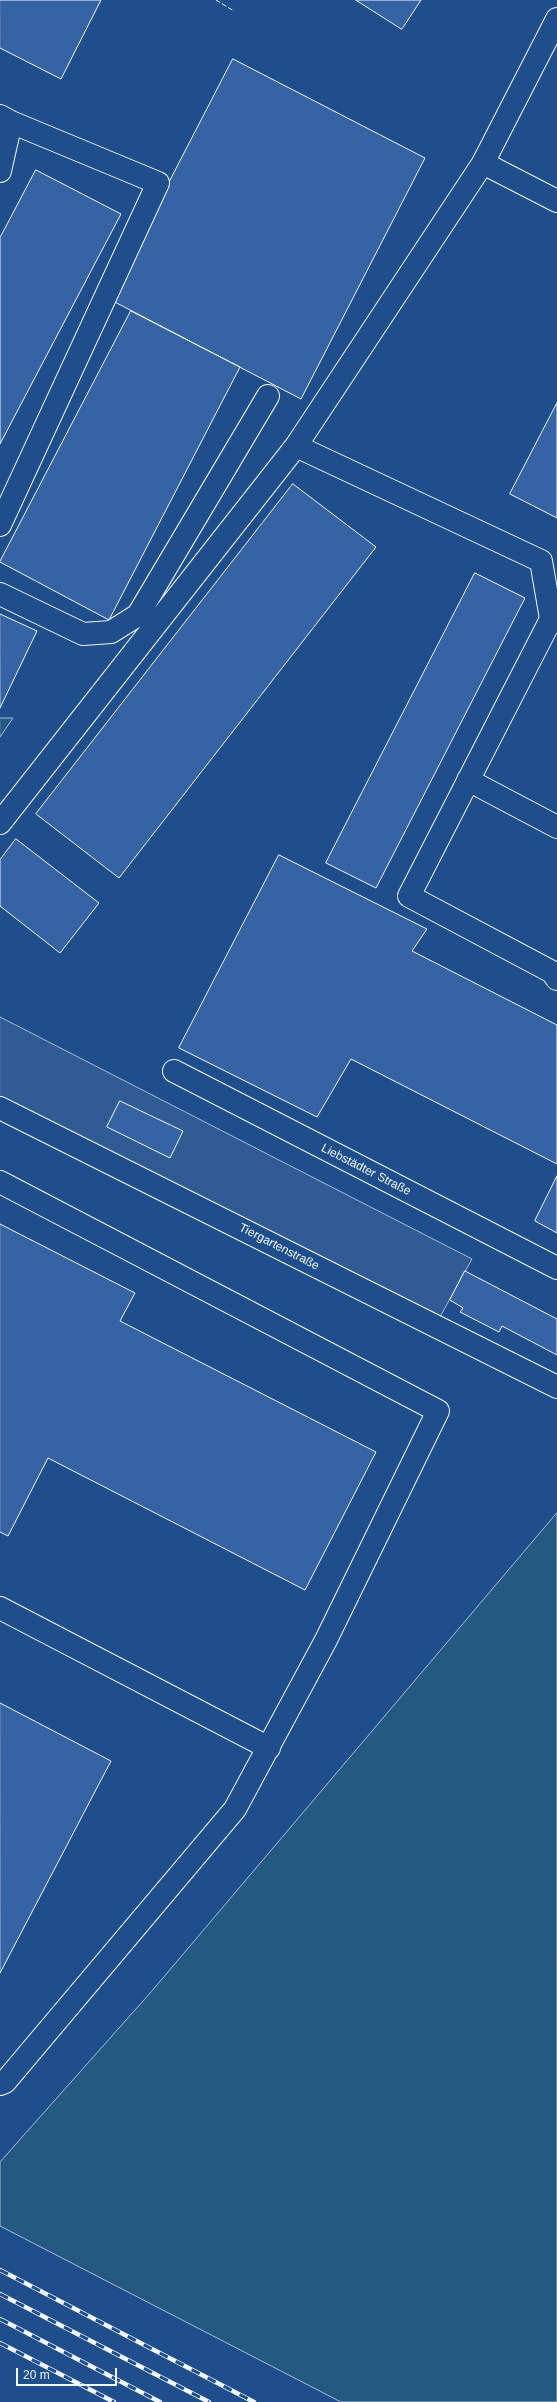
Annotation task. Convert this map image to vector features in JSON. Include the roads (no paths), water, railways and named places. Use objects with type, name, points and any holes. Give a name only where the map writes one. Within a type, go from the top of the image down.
[{"type":"lane","points":[[0,824],[296,446],[483,163],[557,19]]},
{"type":"lane","points":[[0,171],[6,119],[158,183],[0,525]]},
{"type":"lane","points":[[483,163],[557,200]]},
{"type":"lane","points":[[0,594],[83,634],[111,632],[138,615],[268,396]]},
{"type":"lane","points":[[296,446],[541,561],[554,621],[468,780],[409,896],[552,972],[557,979]]},
{"type":"lane","points":[[468,780],[557,827]]},
{"type":"lane","name":"Liebstädter Straße","points":[[174,1071],[557,1268]]},
{"type":"lane","name":"Tiergartenstraße","points":[[0,1108],[557,1387]]},
{"type":"lane","points":[[0,1182],[438,1411],[326,1640],[235,1809],[5,2082],[0,2084]]},
{"type":"lane","points":[[0,1608],[269,1748]]},
{"type":"railway","points":[[0,2270],[254,2402]]},
{"type":"railway","points":[[0,2294],[209,2402]]},
{"type":"railway","points":[[0,2319],[160,2402]]},
{"type":"railway","points":[[0,2343],[114,2402]]}]
